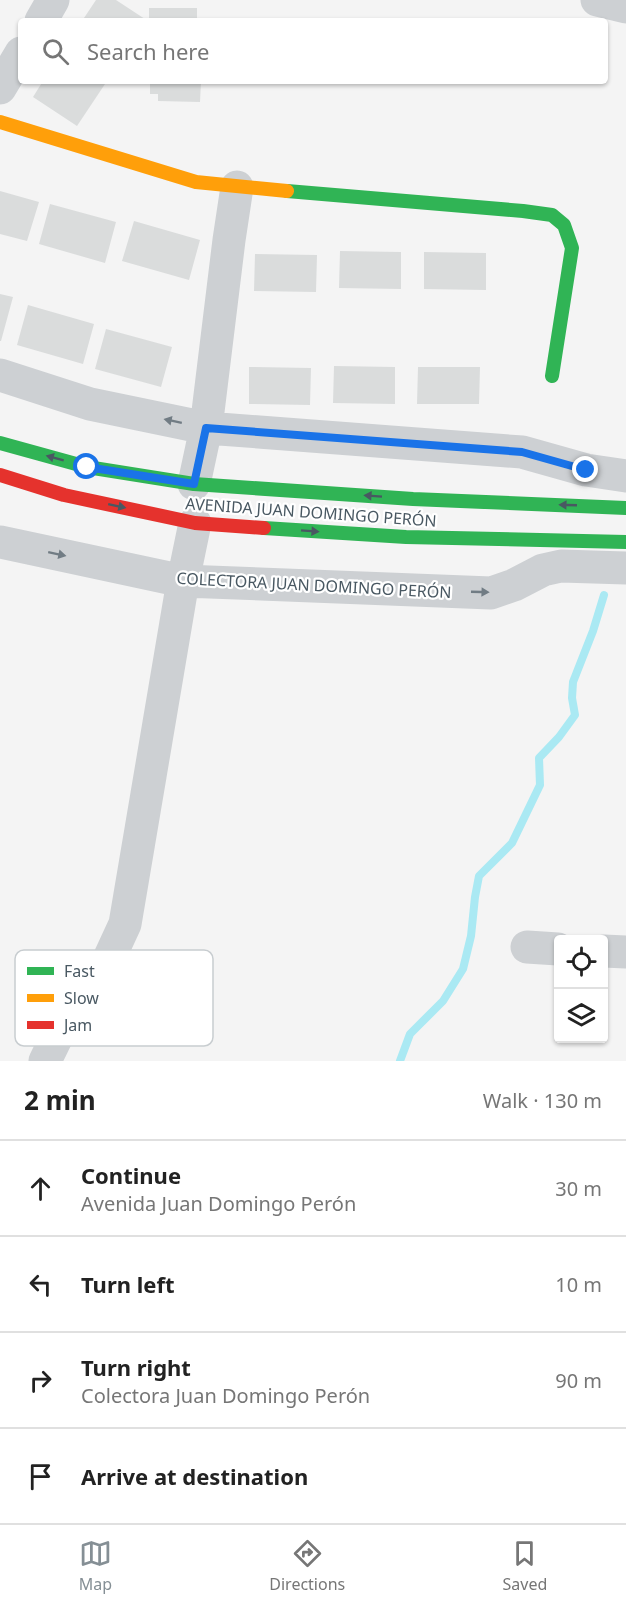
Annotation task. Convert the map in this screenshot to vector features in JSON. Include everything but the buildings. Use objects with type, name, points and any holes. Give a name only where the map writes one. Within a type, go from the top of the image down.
[{"type":"main road","points":[[0,122],[195,182],[523,210],[552,215],[564,225],[572,248],[552,376]]},
{"type":"main road","name":"AVENIDA JUAN DOMINGO PERÓN","points":[[0,443],[87,467],[194,484],[412,499],[626,507]]},
{"type":"main road","name":"AVENIDA JUAN DOMINGO PERÓN","points":[[0,475],[64,495],[195,523],[406,537],[626,542]]},
{"type":"street","points":[[43,18],[53,0]]},
{"type":"street","points":[[597,0],[626,7]]},
{"type":"street","points":[[0,88],[18,58]]},
{"type":"street","points":[[194,484],[206,428],[237,187]]},
{"type":"street","points":[[0,375],[90,404],[206,428],[522,452],[586,470],[626,476]]},
{"type":"street","points":[[113,950],[124,924],[195,523]]},
{"type":"street","name":"COLECTORA JUAN DOMINGO PERÓN","points":[[0,542],[183,581],[491,593],[514,585],[543,570],[561,566],[626,568]]},
{"type":"street","points":[[608,951],[626,952]]},
{"type":"street","points":[[45,1061],[52,1046]]},
{"type":"waterway","points":[[400,1061],[410,1034],[443,1001],[463,969],[471,936],[479,876],[512,843],[540,785],[539,758],[559,737],[575,715],[572,698],[573,682],[604,595]]},
{"type":"traffic: fast","points":[[287,191],[552,215],[564,225],[572,248],[552,376]]},
{"type":"traffic: fast","points":[[0,443],[87,467],[194,484],[413,499],[626,508]]},
{"type":"traffic: fast","points":[[264,528],[406,537],[626,542]]},
{"type":"traffic: slow","points":[[0,122],[196,182],[287,191]]},
{"type":"traffic: jam","points":[[0,475],[64,495],[195,523],[264,528]]},
{"type":"route","points":[[87,467],[194,484],[206,428],[522,452],[586,470]]}]
